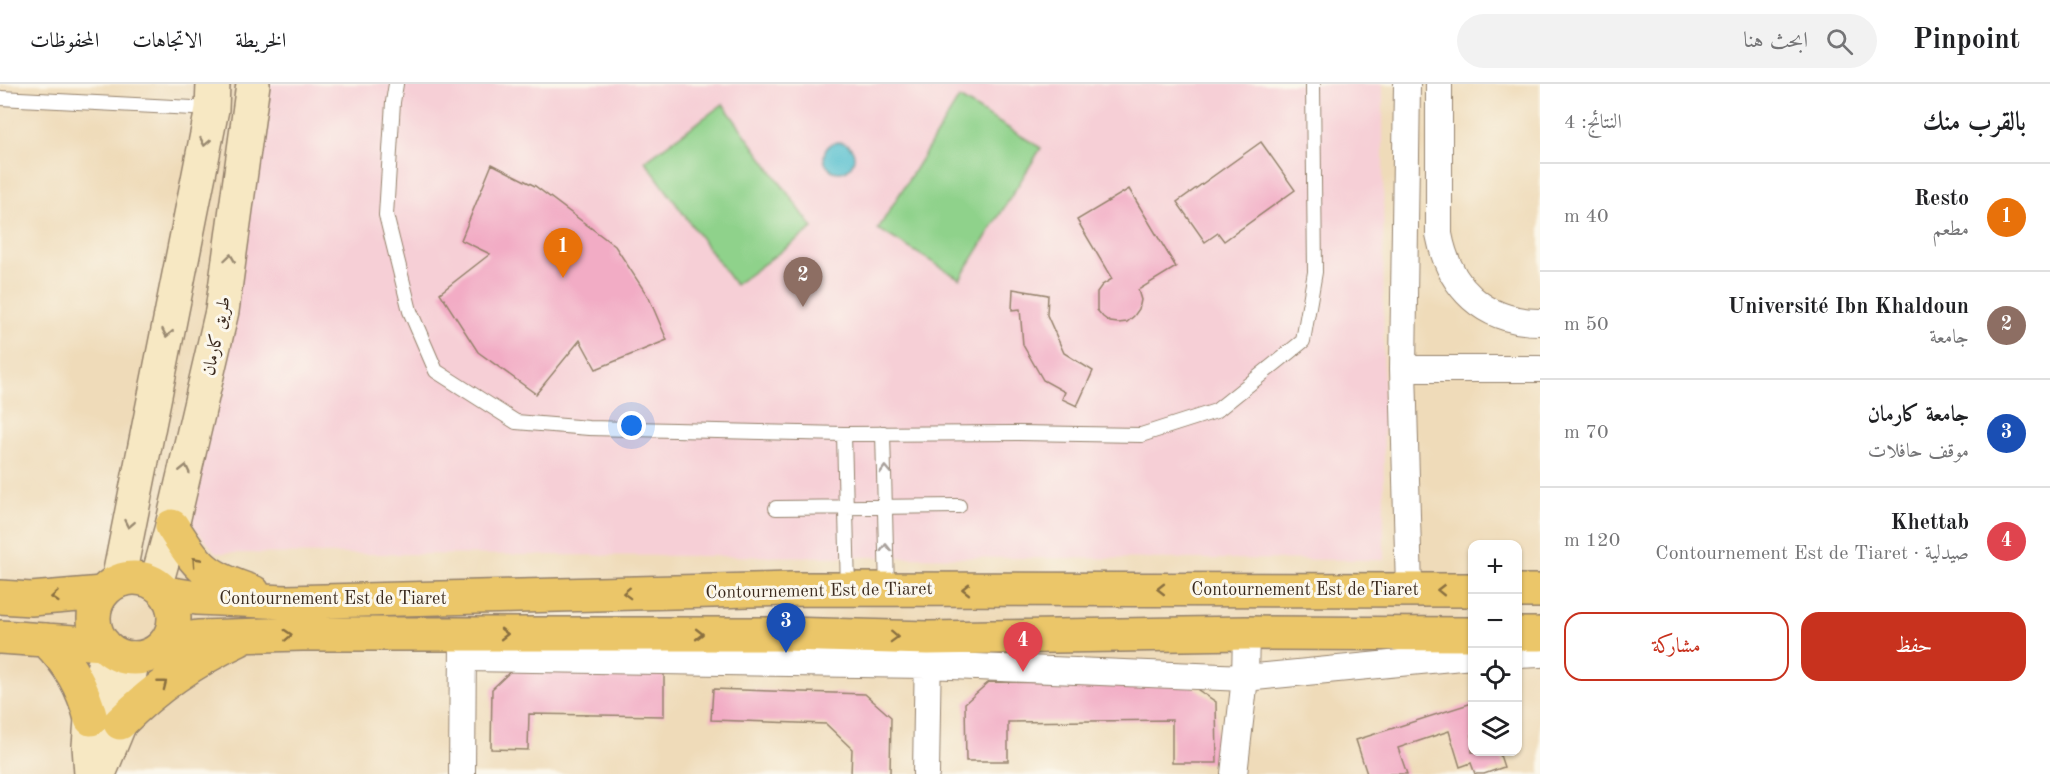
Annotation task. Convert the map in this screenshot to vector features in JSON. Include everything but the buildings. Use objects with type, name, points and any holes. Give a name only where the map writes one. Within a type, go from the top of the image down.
[{"type":"highway","points":[[172,526],[190,554],[212,576],[286,602]]},
{"type":"highway","points":[[0,597],[31,599],[110,587],[137,578],[161,588],[172,604],[174,617],[173,630],[166,642],[157,651],[146,656],[45,640],[0,637]]},
{"type":"highway","points":[[110,587],[96,606],[94,619],[96,633],[115,650]]},
{"type":"highway","name":"Contournement Est de Tiaret","points":[[161,588],[197,598],[286,602],[848,589],[1468,590]]},
{"type":"highway","points":[[1522,591],[1540,591]]},
{"type":"highway","name":"Contournement Est de Tiaret","points":[[166,642],[198,637],[302,634],[463,646],[787,634],[928,651],[1246,633],[1468,634]]},
{"type":"highway","points":[[1522,634],[1540,634]]},
{"type":"highway","points":[[45,640],[70,668],[105,721],[190,665],[244,637]]},
{"type":"street","name":"طريق كارمان","points":[[161,588],[172,526],[222,311],[253,84]]},
{"type":"street","points":[[1407,84],[1403,369],[1409,589]]},
{"type":"street","points":[[1439,84],[1439,234],[1448,267],[1462,289],[1482,306],[1514,320],[1540,322]]},
{"type":"street","points":[[110,587],[212,97]]},
{"type":"street","points":[[1403,369],[1540,369]]},
{"type":"street","points":[[1234,774],[1245,678],[1246,633]]},
{"type":"street","points":[[462,774],[463,646]]},
{"type":"street","points":[[99,774],[115,650]]},
{"type":"street","points":[[926,774],[928,651],[1245,678],[1468,656]]},
{"type":"street","points":[[1522,655],[1540,654]]},
{"type":"street","points":[[91,774],[89,746],[105,721]]},
{"type":"lane","points":[[396,84],[386,215],[410,311],[436,371],[516,422],[589,428],[844,434],[1141,435],[1216,411],[1303,341],[1315,272],[1313,84]]},
{"type":"lane","points":[[0,98],[212,97]]},
{"type":"lane","points":[[844,434],[848,589]]},
{"type":"lane","points":[[884,434],[887,589]]},
{"type":"lane","points":[[776,508],[959,506]]},
{"type":"shaded area","points":[[260,84],[1383,84],[1384,560],[216,553],[184,515]]},
{"type":"green space","points":[[959,98],[1041,148],[960,279],[878,229]]},
{"type":"green space","points":[[723,104],[813,228],[735,285],[645,161]]},
{"type":"water","points":[[839,142],[850,146],[854,157],[850,168],[839,172],[828,168],[824,157],[828,146]]},
{"type":"place","name":"Resto","points":[[563,278]]},
{"type":"place","name":"Université Ibn Khaldoun","points":[[803,307]]},
{"type":"place","name":"جامعة كارمان","points":[[786,653]]},
{"type":"place","name":"Khettab","points":[[1023,672]]}]
